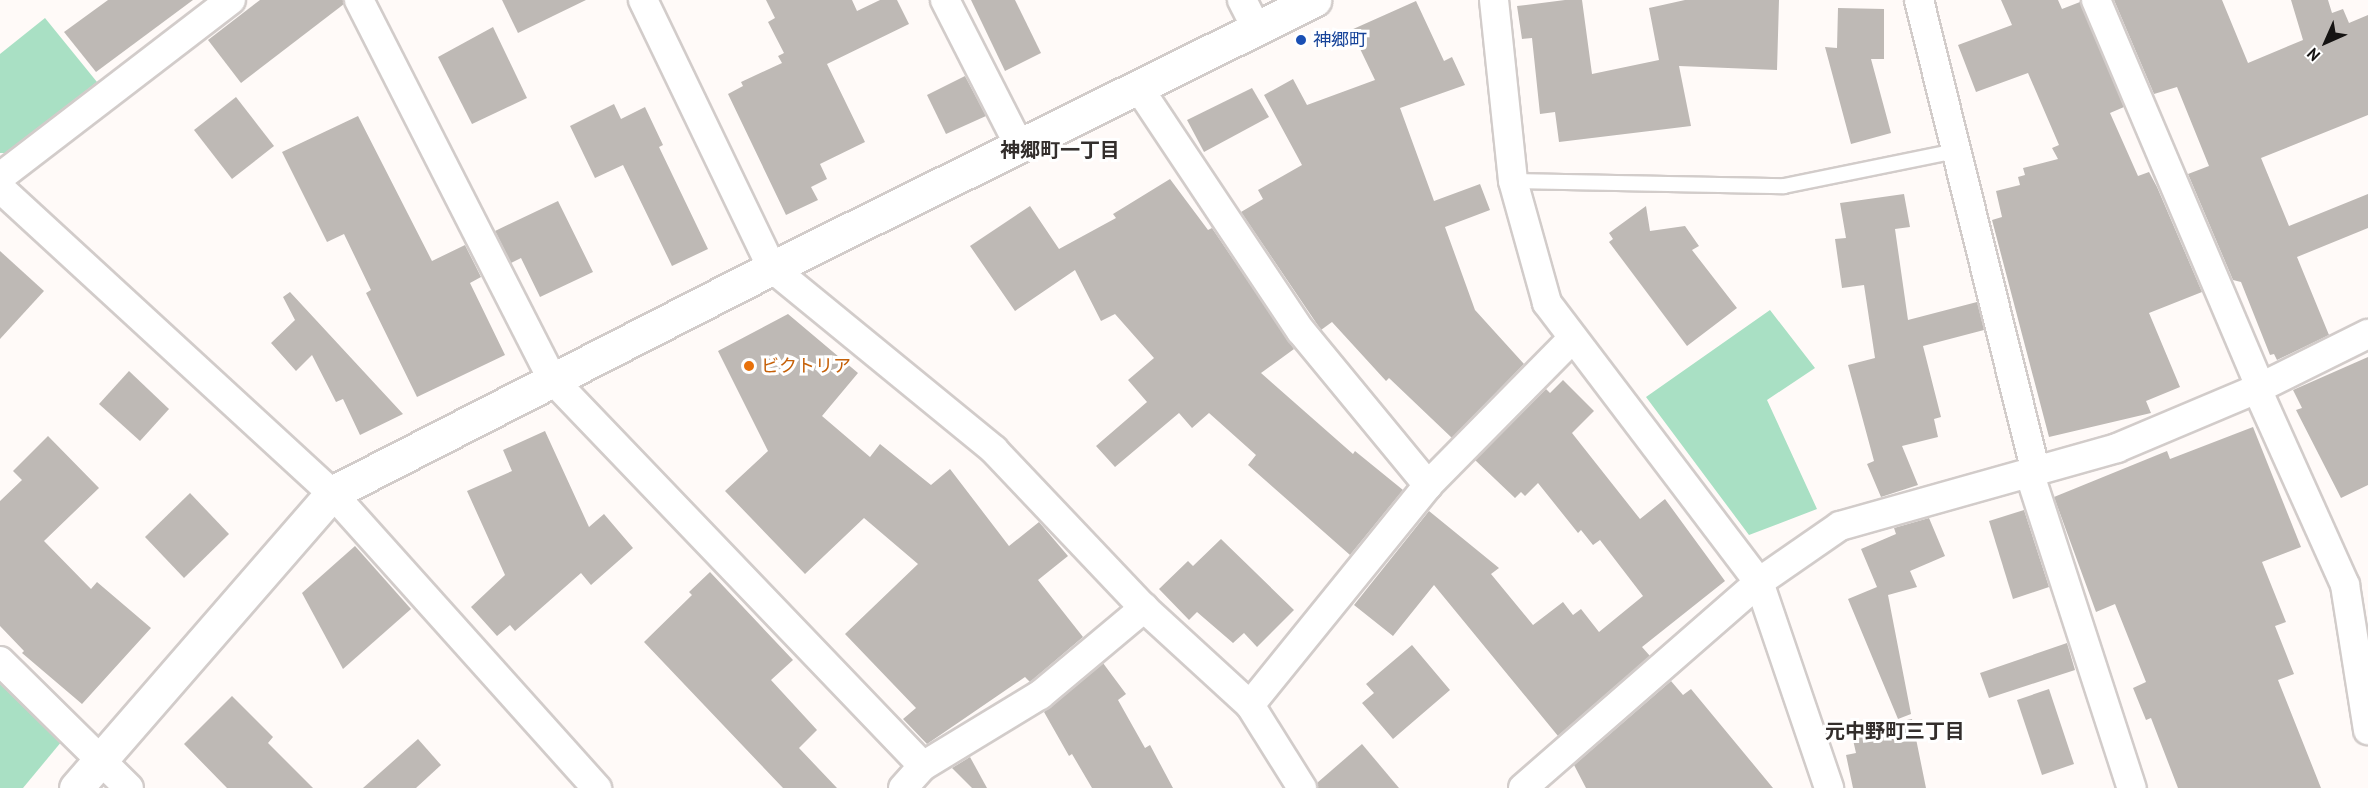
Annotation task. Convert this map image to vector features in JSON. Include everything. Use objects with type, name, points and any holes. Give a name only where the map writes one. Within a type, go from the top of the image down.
[{"type":"street","points":[[0,177],[231,0]]},
{"type":"street","points":[[359,0],[552,379],[923,766]]},
{"type":"street","points":[[643,0],[772,268],[994,450],[1144,608],[1250,705],[1302,788]]},
{"type":"street","points":[[945,0],[1019,145]]},
{"type":"street","points":[[76,788],[332,493],[772,268],[1138,87],[1249,14],[1314,0]]},
{"type":"street","points":[[1494,0],[1513,181],[1547,303],[1758,582],[1829,788]]},
{"type":"street","points":[[1919,0],[2033,474],[2132,788]]},
{"type":"street","points":[[2096,0],[2259,388],[2345,585],[2368,730]]},
{"type":"street","points":[[1138,87],[1301,331],[1428,485]]},
{"type":"street","points":[[0,189],[332,493],[597,788]]},
{"type":"street","points":[[1539,783],[1758,582],[1840,526],[2033,474],[2117,448],[2259,388],[2368,334]]},
{"type":"street","points":[[1250,705],[1428,485],[1573,338]]},
{"type":"street","points":[[903,788],[923,766],[1040,694],[1144,608]]},
{"type":"street","points":[[0,661],[129,788]]},
{"type":"lane","points":[[1513,181],[1784,186],[1956,151]]},
{"type":"green space","points":[[45,18],[97,82],[7,153],[0,153],[0,54]]},
{"type":"green space","points":[[1770,310],[1815,368],[1767,400],[1817,509],[1749,535],[1646,397]]},
{"type":"green space","points":[[0,681],[62,741],[23,788],[0,788]]},
{"type":"building","points":[[108,0],[193,0],[96,72],[64,32]]},
{"type":"building","points":[[260,0],[343,0],[344,4],[241,83],[208,40]]},
{"type":"building","points":[[502,0],[586,0],[518,33]]},
{"type":"building","points":[[766,0],[852,0],[857,11],[880,0],[897,0],[909,24],[827,64],[865,142],[820,164],[827,179],[811,187],[818,200],[786,215],[728,94],[743,86],[741,82],[782,63],[778,56],[784,53],[768,22],[775,18]]},
{"type":"building","points":[[971,0],[1015,0],[1041,53],[1005,71]]},
{"type":"building","points":[[1582,0],[1592,74],[1659,60],[1649,8],[1685,0],[1779,0],[1777,70],[1679,66],[1691,126],[1559,142],[1555,112],[1540,114],[1532,38],[1522,39],[1517,6]]},
{"type":"building","points":[[2001,0],[2058,0],[2062,9],[2080,2],[2124,107],[2110,113],[2138,176],[2149,172],[2157,187],[2202,292],[2149,313],[2180,387],[2146,401],[2151,413],[2049,437],[1992,220],[2002,217],[1996,191],[2020,185],[2018,177],[2025,175],[2023,168],[2058,159],[2052,148],[2059,145],[2028,73],[1976,92],[1958,45],[2012,25]]},
{"type":"building","points":[[2114,0],[2222,0],[2248,63],[2303,40],[2291,0],[2328,0],[2332,13],[2343,9],[2349,23],[2368,15],[2368,115],[2261,158],[2289,226],[2368,194],[2368,228],[2297,257],[2329,335],[2277,360],[2274,354],[2270,355],[2241,282],[2233,280],[2188,174],[2209,166],[2177,87],[2154,94]]},
{"type":"building","points":[[1416,1],[1444,61],[1452,57],[1465,85],[1400,108],[1434,201],[1480,184],[1490,210],[1445,227],[1475,310],[1524,364],[1452,438],[1389,378],[1386,381],[1332,322],[1321,330],[1241,212],[1263,199],[1258,190],[1302,165],[1264,95],[1293,79],[1307,105],[1375,80],[1351,30]]},
{"type":"building","points":[[1838,8],[1884,9],[1884,59],[1871,59],[1891,133],[1851,144],[1825,47],[1837,48]]},
{"type":"building","points":[[493,27],[527,98],[472,124],[438,57]]},
{"type":"building","points":[[965,76],[986,116],[946,134],[927,95]]},
{"type":"building","points":[[1252,88],[1269,117],[1204,152],[1187,120]]},
{"type":"building","points":[[236,97],[274,146],[232,179],[194,130]]},
{"type":"building","points":[[614,104],[621,119],[645,107],[663,145],[659,147],[708,249],[672,266],[623,165],[595,178],[570,126]]},
{"type":"building","points":[[358,116],[432,261],[465,245],[481,277],[470,283],[505,355],[417,397],[366,293],[371,290],[344,234],[327,242],[282,152]]},
{"type":"building","points":[[1170,179],[1208,230],[1212,228],[1294,349],[1261,373],[1353,454],[1355,451],[1403,490],[1350,555],[1248,465],[1256,455],[1209,413],[1192,428],[1179,413],[1115,467],[1096,446],[1147,402],[1128,380],[1154,358],[1115,314],[1101,321],[1075,270],[1015,311],[970,246],[1030,206],[1059,249],[1116,218],[1113,214]]},
{"type":"building","points":[[1904,194],[1910,227],[1895,229],[1908,320],[1977,302],[1984,330],[1923,346],[1941,417],[1934,419],[1938,437],[1902,446],[1918,485],[1881,497],[1867,464],[1874,461],[1848,365],[1875,358],[1864,285],[1842,288],[1835,239],[1846,238],[1840,203]]},
{"type":"building","points":[[558,201],[593,272],[540,297],[521,258],[511,263],[495,231]]},
{"type":"building","points":[[1646,206],[1650,231],[1685,226],[1699,246],[1692,250],[1737,308],[1687,346],[1609,242],[1613,239],[1609,233]]},
{"type":"building","points":[[0,251],[44,291],[0,339]]},
{"type":"building","points":[[290,292],[403,414],[360,435],[343,399],[336,402],[312,355],[296,371],[271,343],[295,320],[283,297]]},
{"type":"building","points":[[788,314],[858,373],[822,416],[870,457],[880,444],[931,485],[950,469],[1009,546],[1039,522],[1068,556],[1038,580],[1083,637],[1030,682],[1025,677],[927,744],[903,719],[916,708],[845,634],[918,564],[864,518],[805,574],[725,491],[768,451],[718,351]]},
{"type":"building","points":[[2368,357],[2368,485],[2341,498],[2296,410],[2302,408],[2293,390]]},
{"type":"building","points":[[129,371],[169,409],[140,441],[99,404]]},
{"type":"building","points":[[1563,380],[1594,411],[1572,433],[1640,519],[1665,499],[1725,581],[1642,647],[1650,656],[1558,736],[1434,585],[1393,636],[1354,605],[1429,511],[1499,568],[1491,574],[1533,625],[1563,602],[1573,615],[1581,609],[1599,632],[1643,596],[1600,540],[1593,545],[1581,530],[1578,533],[1538,483],[1525,496],[1521,492],[1515,498],[1475,460],[1546,389],[1550,393]]},
{"type":"building","points":[[2253,427],[2301,547],[2262,562],[2286,622],[2275,626],[2294,674],[2278,680],[2321,788],[2178,788],[2151,718],[2146,720],[2133,688],[2146,682],[2115,604],[2096,612],[2054,497],[2167,451],[2170,459]]},
{"type":"building","points":[[545,431],[589,527],[604,514],[633,548],[591,585],[581,573],[515,631],[510,625],[497,636],[471,607],[505,575],[467,491],[512,471],[503,450]]},
{"type":"building","points":[[48,436],[99,488],[44,541],[91,589],[97,582],[151,628],[82,704],[22,653],[24,651],[0,626],[0,501],[22,480],[13,471]]},
{"type":"building","points":[[190,493],[229,534],[184,578],[145,537]]},
{"type":"building","points":[[2024,510],[2049,587],[2013,599],[1989,521]]},
{"type":"building","points":[[1929,518],[1945,556],[1910,571],[1917,587],[1888,595],[1911,714],[1898,719],[1848,599],[1877,587],[1861,549],[1896,534],[1894,528]]},
{"type":"building","points":[[1221,539],[1294,610],[1257,647],[1244,633],[1233,643],[1197,612],[1189,620],[1159,589],[1188,561],[1193,566]]},
{"type":"building","points":[[355,546],[411,609],[343,669],[302,593]]},
{"type":"building","points":[[710,572],[793,660],[771,680],[817,730],[799,748],[837,788],[783,788],[644,642],[692,595],[689,592]]},
{"type":"building","points":[[2067,643],[2075,670],[1989,698],[1980,673]]},
{"type":"building","points":[[1412,645],[1450,690],[1393,739],[1362,703],[1374,693],[1366,684]]},
{"type":"building","points":[[1103,663],[1126,694],[1118,700],[1145,748],[1150,745],[1173,788],[1092,788],[1072,754],[1069,756],[1044,712]]},
{"type":"building","points":[[1671,681],[1683,695],[1691,689],[1773,788],[1586,788],[1574,765]]},
{"type":"building","points":[[2049,689],[2074,764],[2042,775],[2017,700]]},
{"type":"building","points":[[232,696],[273,737],[268,743],[313,788],[227,788],[184,744]]},
{"type":"building","points":[[1912,719],[1926,788],[1853,788],[1846,755],[1856,753],[1851,731]]},
{"type":"building","points":[[418,739],[441,765],[416,788],[363,788]]},
{"type":"building","points":[[1362,744],[1399,788],[1318,788],[1317,783]]},
{"type":"building","points":[[970,757],[987,788],[972,788],[952,768]]},
{"type":"place","name":"神郷町","points":[[1301,40]]},
{"type":"place","name":"ビクトリア","points":[[749,366]]},
{"type":"district","name":"神郷町一丁目","points":[[1060,150]]},
{"type":"district","name":"元中野町三丁目","points":[[1895,731]]}]
